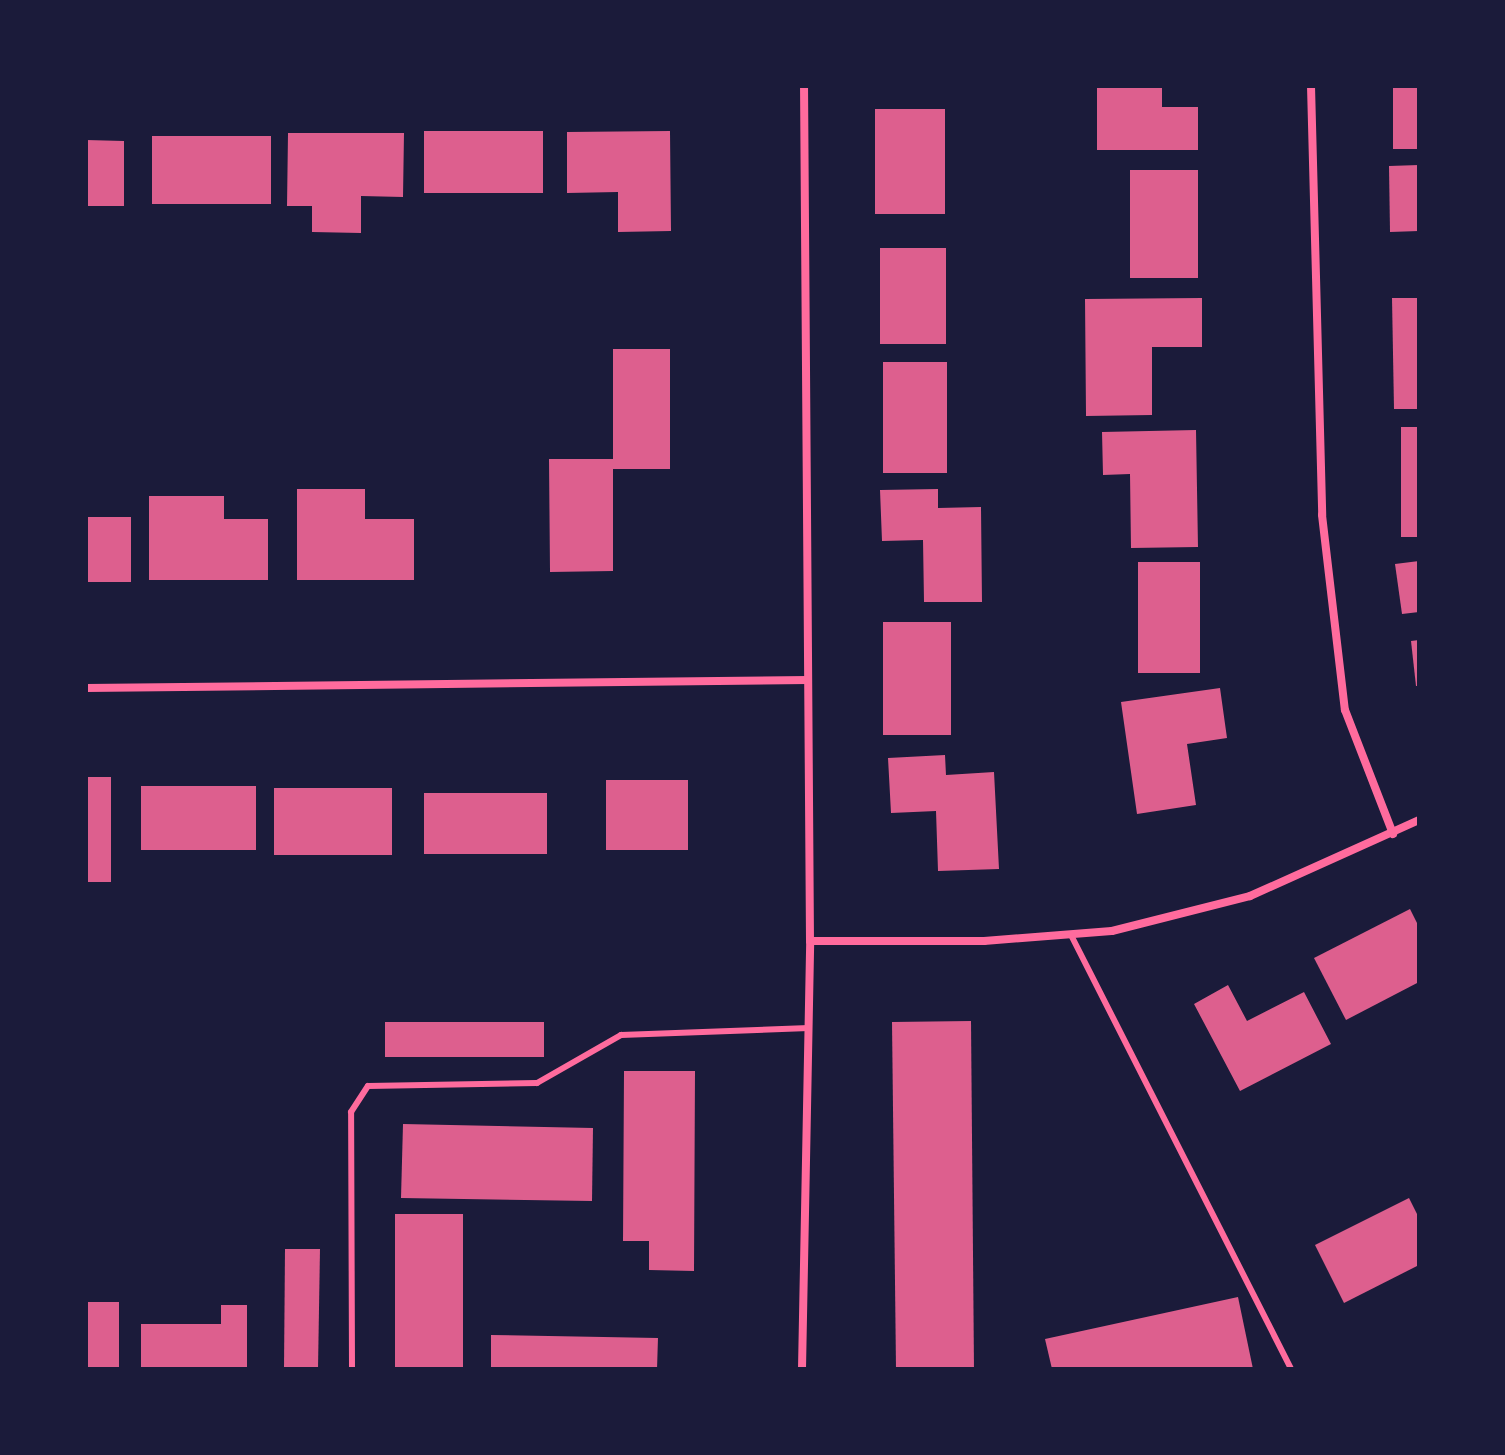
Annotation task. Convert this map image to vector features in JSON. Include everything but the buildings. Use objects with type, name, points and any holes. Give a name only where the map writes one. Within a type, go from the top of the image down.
[{"type":"street","points":[[802,1369],[810,941],[804,86]]},
{"type":"street","points":[[1311,86],[1322,515],[1345,710],[1393,834]]},
{"type":"street","points":[[86,688],[808,680]]},
{"type":"street","points":[[810,941],[1071,935],[1112,931],[1250,896],[1419,820]]},
{"type":"lane","points":[[1071,935],[1291,1369]]},
{"type":"lane","points":[[352,1369],[351,1112],[368,1086],[537,1083],[621,1035],[809,1028]]}]
